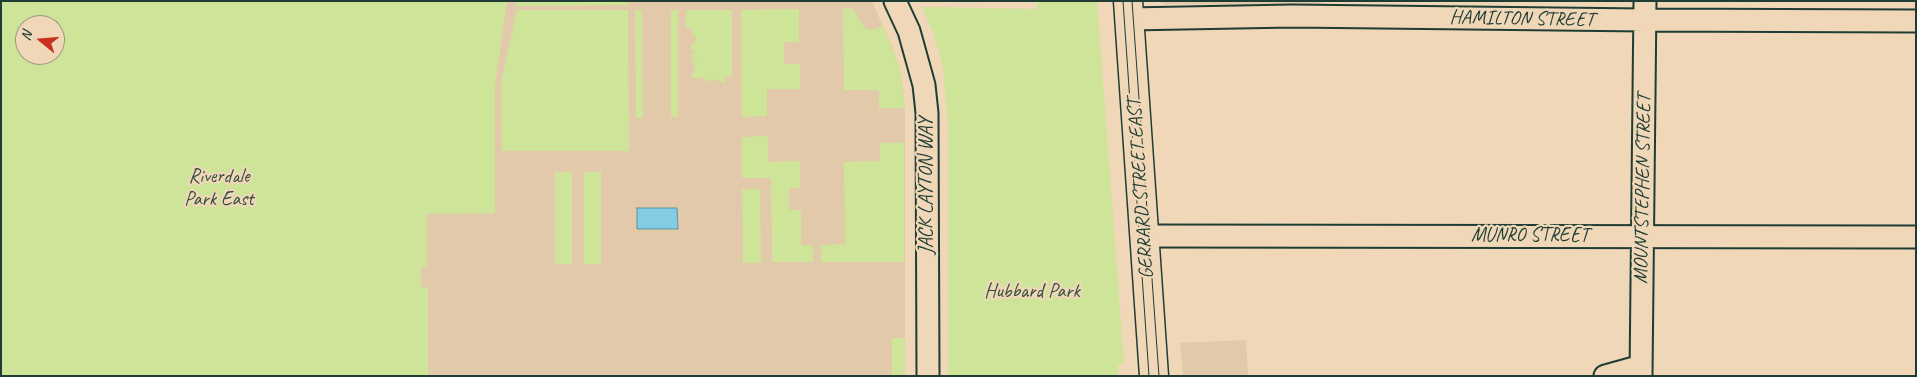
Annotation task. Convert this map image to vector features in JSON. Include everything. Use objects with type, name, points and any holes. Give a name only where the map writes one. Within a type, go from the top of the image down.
[{"type":"main road","name":"GERRARD STREET EAST","points":[[1129,10],[1154,376]]},
{"type":"street","name":"JACK LAYTON WAY","points":[[896,1],[909,31],[924,85],[927,113],[928,376]]},
{"type":"street","name":"HAMILTON STREET","points":[[1129,10],[1292,16],[1645,11],[1916,20]]},
{"type":"street","name":"MOUNTSTEPHEN STREET","points":[[1641,371],[1645,11]]},
{"type":"street","name":"MUNRO STREET","points":[[1144,236],[1916,237]]},
{"type":"street","points":[[1605,376],[1641,371]]},
{"type":"shaded area","points":[[507,1],[872,1],[900,68],[905,108],[905,376],[428,376],[428,288],[421,287],[421,267],[427,266],[427,213],[495,212],[495,84]]},
{"type":"shaded area","points":[[1157,1],[1321,1],[1321,5],[1164,4]]},
{"type":"shaded area","points":[[1246,340],[1248,376],[1183,376],[1180,343]]},
{"type":"green space","name":"Riverdale Park East","points":[[1,1],[507,1],[495,84],[495,213],[427,214],[427,267],[421,267],[421,287],[428,287],[428,376],[1,376]]},
{"type":"green space","points":[[515,1],[628,1],[628,5],[516,6]]},
{"type":"green space","name":"Hubbard Park","points":[[1037,1],[1097,1],[1124,364],[1118,365],[1118,376],[948,376],[948,123],[943,67],[934,35],[922,7],[1037,9]]},
{"type":"green space","points":[[843,8],[853,9],[865,28],[870,30],[883,26],[900,68],[905,108],[879,108],[879,90],[844,90]]},
{"type":"green space","points":[[799,9],[799,42],[784,42],[784,64],[800,64],[800,89],[767,89],[767,116],[742,117],[741,10]]},
{"type":"green space","points":[[517,10],[628,10],[629,151],[502,151],[501,82]]},
{"type":"green space","points":[[635,10],[642,10],[643,118],[636,118]]},
{"type":"green space","points":[[671,10],[678,10],[678,117],[671,117]]},
{"type":"green space","points":[[686,10],[732,10],[732,76],[725,78],[725,83],[720,81],[720,79],[710,81],[708,79],[708,82],[702,77],[697,79],[692,77],[692,73],[695,71],[693,66],[696,64],[692,64],[692,60],[699,59],[693,59],[692,57],[691,53],[695,53],[690,48],[695,43],[696,38],[692,34],[692,28],[686,28]]},
{"type":"green space","points":[[768,136],[768,162],[800,161],[800,188],[789,188],[789,210],[801,210],[801,245],[813,245],[813,262],[772,262],[771,178],[742,178],[742,137]]},
{"type":"green space","points":[[880,143],[904,143],[904,262],[821,262],[821,245],[845,244],[844,162],[880,161]]},
{"type":"green space","points":[[555,172],[572,172],[572,264],[555,264]]},
{"type":"green space","points":[[584,172],[601,172],[601,264],[584,264]]},
{"type":"green space","points":[[742,189],[760,189],[761,263],[743,263]]},
{"type":"green space","points":[[892,338],[905,338],[905,376],[892,376]]},
{"type":"water","points":[[637,208],[677,208],[678,229],[637,229]]},
{"type":"tram line","points":[[1123,1],[1149,376]]},
{"type":"tram line","points":[[1132,1],[1159,376]]}]
